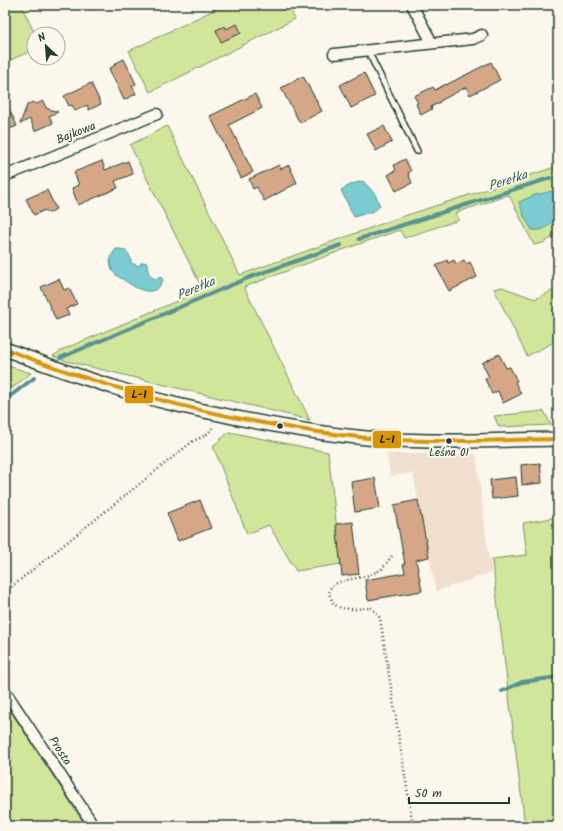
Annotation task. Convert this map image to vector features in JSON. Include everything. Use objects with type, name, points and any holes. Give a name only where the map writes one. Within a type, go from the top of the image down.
[{"type":"street","points":[[412,5],[432,43]]},
{"type":"street","points":[[334,54],[473,39],[482,35]]},
{"type":"street","name":"Bajkowa","points":[[5,176],[157,114]]},
{"type":"street","points":[[5,349],[114,388],[172,404],[266,424],[318,433],[410,441],[558,439]]},
{"type":"street","name":"Prosta","points":[[5,691],[94,826]]},
{"type":"lane","points":[[368,51],[417,151]]},
{"type":"path","points":[[5,592],[193,441],[211,432],[214,422]]},
{"type":"path","points":[[392,556],[381,570],[369,575],[339,582],[331,586],[329,593],[333,603],[340,607],[372,608],[380,618],[413,826]]},
{"type":"shaded area","points":[[387,454],[476,454],[489,559],[492,559],[493,572],[436,591],[413,473],[390,476]]},
{"type":"green space","points":[[5,5],[21,5],[31,26],[26,26],[26,53],[5,62]]},
{"type":"green space","points":[[224,5],[288,5],[295,19],[150,92],[129,51]]},
{"type":"green space","points":[[167,126],[240,275],[395,219],[558,166],[558,234],[543,243],[534,245],[509,195],[455,213],[459,220],[404,238],[400,230],[244,287],[310,420],[66,361],[53,356],[64,349],[203,290],[130,145]]},
{"type":"green space","points":[[502,287],[535,299],[558,288],[558,340],[527,356],[494,289]]},
{"type":"green space","points":[[5,365],[31,373],[5,394]]},
{"type":"green space","points":[[544,411],[551,425],[499,427],[494,416]]},
{"type":"green space","points":[[229,432],[328,452],[341,564],[296,571],[269,525],[247,534],[213,446]]},
{"type":"green space","points":[[558,517],[558,826],[525,826],[492,559],[527,555],[523,523]]},
{"type":"green space","points":[[5,703],[86,826],[5,826]]},
{"type":"water","points":[[363,181],[375,194],[380,206],[374,211],[354,217],[341,190],[352,184]]},
{"type":"water","points":[[553,191],[557,205],[557,212],[554,218],[546,228],[532,230],[524,216],[519,202],[535,195]]},
{"type":"water","points":[[116,249],[127,252],[131,263],[139,266],[142,262],[147,263],[150,275],[156,279],[161,277],[163,280],[160,286],[155,290],[145,291],[134,287],[116,275],[110,262]]},
{"type":"building","points":[[237,24],[241,33],[221,42],[216,30],[225,26],[226,29]]},
{"type":"building","points":[[124,59],[136,84],[132,86],[136,94],[124,100],[109,69],[115,65],[114,64]]},
{"type":"building","points":[[491,62],[500,80],[470,95],[466,87],[440,101],[431,107],[432,109],[421,115],[416,104],[418,103],[414,96],[433,87],[435,90]]},
{"type":"building","points":[[364,73],[375,96],[351,108],[340,85]]},
{"type":"building","points":[[303,76],[322,111],[300,123],[281,88]]},
{"type":"building","points":[[91,83],[101,104],[89,110],[87,105],[75,111],[72,105],[69,106],[64,96]]},
{"type":"building","points":[[255,94],[262,108],[229,125],[253,172],[241,178],[210,116]]},
{"type":"building","points":[[5,100],[17,126],[5,131]]},
{"type":"building","points":[[43,101],[46,108],[58,112],[49,116],[53,123],[35,131],[30,119],[20,124],[27,105],[33,102],[37,104]]},
{"type":"building","points":[[384,126],[392,142],[376,151],[367,134]]},
{"type":"building","points":[[405,159],[411,171],[408,173],[412,183],[396,191],[388,175],[396,170],[394,165]]},
{"type":"building","points":[[102,161],[105,170],[128,161],[133,174],[115,181],[118,188],[78,205],[72,188],[79,185],[74,172]]},
{"type":"building","points":[[279,165],[281,169],[289,165],[297,183],[264,201],[257,187],[253,189],[249,179]]},
{"type":"building","points":[[47,190],[56,209],[49,213],[45,210],[34,215],[26,199]]},
{"type":"building","points":[[447,260],[448,263],[454,260],[456,264],[464,260],[466,264],[470,262],[477,277],[449,291],[436,266]]},
{"type":"building","points":[[59,279],[64,290],[69,288],[77,304],[66,309],[69,315],[56,320],[41,287]]},
{"type":"building","points":[[499,354],[506,368],[510,367],[517,381],[515,382],[521,394],[503,403],[498,391],[492,394],[485,379],[489,377],[482,363]]},
{"type":"building","points":[[540,463],[542,483],[522,485],[521,465]]},
{"type":"building","points":[[516,477],[518,496],[492,499],[490,480]]},
{"type":"building","points":[[375,478],[380,508],[355,512],[351,482]]},
{"type":"building","points":[[200,500],[211,528],[178,541],[167,513]]},
{"type":"building","points":[[418,500],[429,557],[416,560],[422,591],[368,600],[365,580],[405,573],[403,564],[405,564],[394,505]]},
{"type":"building","points":[[353,522],[359,574],[342,576],[336,524]]},
{"type":"waterway","name":"Perełka","points":[[359,239],[550,178]]},
{"type":"waterway","name":"Perełka","points":[[60,358],[248,278],[341,245]]},
{"type":"waterway","name":"Perełka","points":[[5,400],[34,378]]},
{"type":"waterway","points":[[502,691],[522,682],[558,677]]},
{"type":"transit line","name":"L-1","points":[[5,349],[101,383],[132,392],[230,417],[292,428],[380,439],[424,441],[558,439]]},
{"type":"place","name":"Leśna 01","points":[[449,441]]}]
